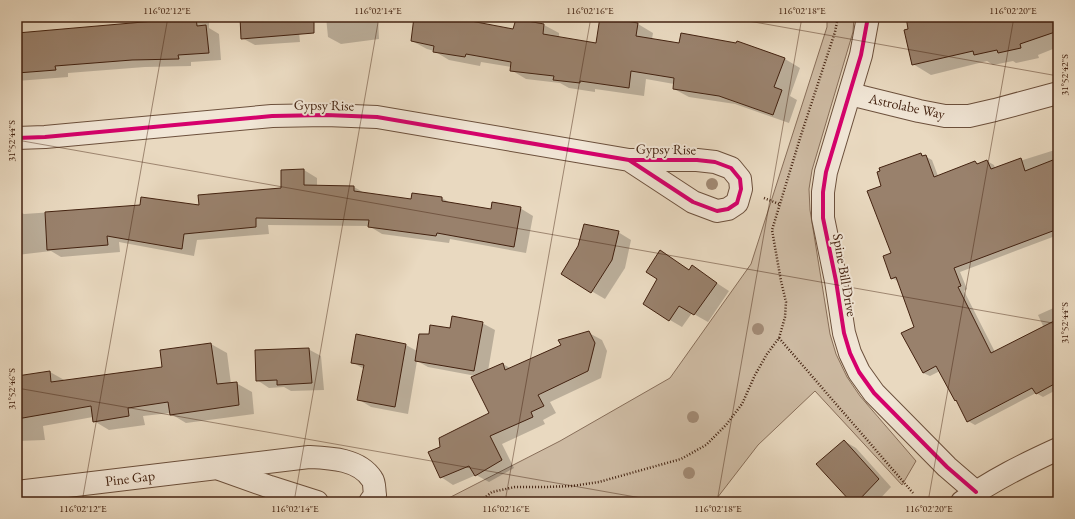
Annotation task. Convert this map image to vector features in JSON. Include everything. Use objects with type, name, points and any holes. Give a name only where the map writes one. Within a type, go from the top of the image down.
[{"type":"street","name":"Spine Bill Drive","points":[[868,17],[861,55],[826,172],[823,192],[823,218],[836,281],[844,333],[859,372],[874,393],[947,467],[969,497]]},
{"type":"street","name":"Astrolabe Way","points":[[850,94],[919,111],[951,116],[969,116],[1058,93]]},
{"type":"street","name":"Gypsy Rise","points":[[17,138],[45,137],[272,116],[326,115],[370,117],[433,125],[629,160]]},
{"type":"street","points":[[969,497],[1022,465],[1058,449]]},
{"type":"street","name":"Pine Gap","points":[[17,492],[309,457],[337,459],[360,466],[373,480],[375,495],[370,502]]},
{"type":"street","name":"Pine Gap","points":[[219,468],[270,487],[317,502]]},
{"type":"path","points":[[479,502],[492,492],[514,487],[572,486],[599,482],[681,459],[706,445],[726,425],[742,404],[755,375],[767,354],[779,338],[785,317],[786,302],[780,281],[772,230],[800,135],[835,32],[838,17]]},
{"type":"path","points":[[779,338],[912,493]]},
{"type":"shaded area","points":[[827,17],[854,17],[853,32],[812,170],[809,189],[810,210],[830,334],[836,354],[847,377],[860,396],[916,461],[902,485],[815,391],[758,445],[714,502],[441,502],[560,441],[670,378],[751,264],[827,27]]},
{"type":"building","points":[[166,17],[196,17],[197,26],[206,25],[209,53],[178,55],[179,59],[132,60],[55,66],[56,70],[17,73],[17,33],[166,20]]},
{"type":"building","points":[[240,17],[314,17],[314,33],[241,39]]},
{"type":"building","points":[[414,17],[472,17],[471,21],[513,29],[516,19],[544,24],[543,34],[596,43],[600,17],[603,17],[638,23],[636,36],[679,43],[681,33],[736,43],[737,41],[785,58],[774,87],[782,90],[773,115],[719,96],[673,89],[674,78],[631,71],[629,88],[580,81],[580,83],[553,80],[554,76],[510,71],[511,62],[466,54],[465,57],[433,52],[434,46],[411,41]]},
{"type":"building","points":[[906,17],[1058,17],[1058,31],[1020,44],[1021,48],[998,53],[997,50],[974,55],[973,51],[912,65],[904,30],[908,29]]},
{"type":"building","points":[[921,153],[922,156],[926,155],[934,177],[975,161],[977,164],[987,160],[991,169],[1021,158],[1025,171],[1058,158],[1058,229],[954,268],[961,286],[958,287],[991,353],[1058,319],[1058,382],[1036,394],[1032,388],[967,422],[936,366],[923,373],[901,333],[914,327],[896,277],[891,279],[883,256],[891,253],[867,191],[881,186],[877,172],[880,171],[879,168]]},
{"type":"building","points":[[304,169],[304,185],[354,186],[354,191],[411,199],[412,193],[442,197],[442,201],[491,209],[492,202],[521,207],[514,247],[437,233],[436,236],[368,227],[369,220],[256,218],[256,227],[184,234],[182,249],[107,236],[108,245],[47,250],[45,212],[140,205],[141,197],[199,205],[198,195],[281,188],[281,170]]},
{"type":"building","points":[[584,224],[619,231],[612,260],[591,293],[561,274],[578,246]]},
{"type":"building","points":[[660,250],[689,270],[692,265],[717,283],[694,315],[679,306],[669,321],[643,304],[657,279],[646,272]]},
{"type":"building","points":[[452,316],[483,322],[474,371],[415,361],[419,334],[429,334],[430,325],[450,328]]},
{"type":"building","points":[[589,331],[595,343],[588,371],[538,395],[544,406],[531,412],[533,417],[490,436],[502,460],[475,476],[469,466],[440,478],[428,452],[440,447],[439,438],[489,413],[471,377],[503,363],[505,370],[561,345],[558,340]]},
{"type":"building","points":[[356,334],[406,344],[395,407],[357,400],[364,365],[351,363]]},
{"type":"building","points":[[211,343],[217,384],[237,382],[239,405],[170,415],[168,402],[128,408],[129,416],[93,422],[91,406],[17,419],[17,376],[50,371],[51,382],[162,367],[160,350]]},
{"type":"building","points":[[309,348],[312,383],[277,385],[277,380],[256,381],[255,350]]},
{"type":"building","points":[[844,440],[879,479],[857,502],[851,502],[816,464]]},
{"type":"cycle path","points":[[868,17],[861,55],[826,172],[823,192],[823,218],[836,281],[844,333],[850,353],[859,372],[874,393],[947,467],[976,492]]},
{"type":"cycle path","points":[[17,138],[45,137],[272,116],[326,115],[377,117],[629,160],[697,160],[715,162],[731,168],[740,179],[741,189],[737,203],[728,209],[717,211],[693,202],[629,160]]}]
